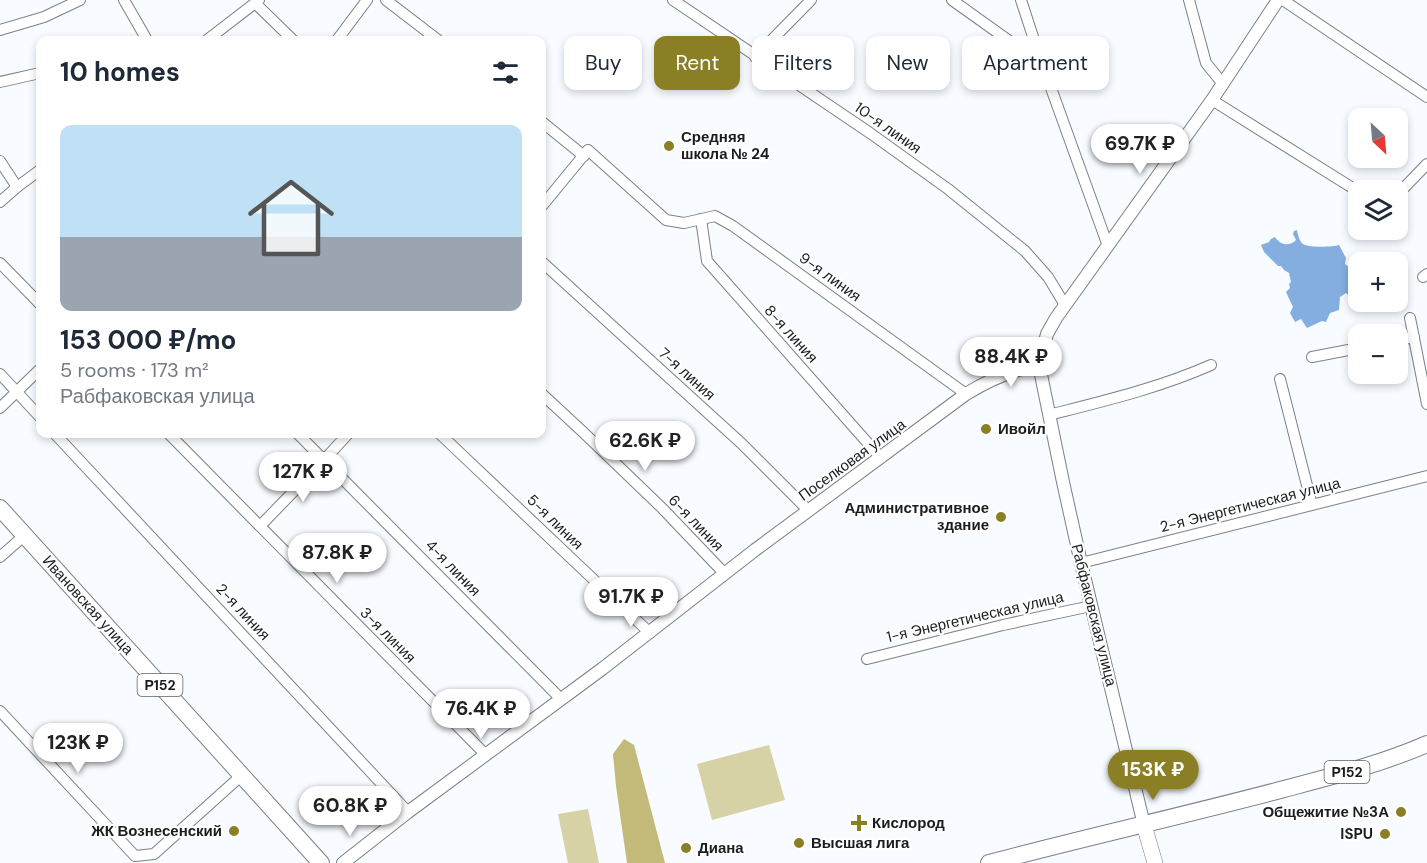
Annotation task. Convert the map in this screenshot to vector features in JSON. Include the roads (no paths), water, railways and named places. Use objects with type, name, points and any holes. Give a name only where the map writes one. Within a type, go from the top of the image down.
[{"type":"main road","name":"Ивановская улица","points":[[0,507],[321,863]]},
{"type":"main road","name":"Р152","points":[[989,863],[1229,804],[1379,763],[1427,744]]},
{"type":"main road","name":"Рабфаковская улица","points":[[1144,825],[1155,863]]},
{"type":"street","points":[[0,30],[44,16],[80,0]]},
{"type":"street","points":[[124,0],[145,36]]},
{"type":"street","points":[[340,36],[367,0]]},
{"type":"street","points":[[387,0],[433,36]]},
{"type":"street","name":"10-я линия","points":[[673,0],[752,55]]},
{"type":"street","points":[[776,36],[811,0]]},
{"type":"street","points":[[952,0],[1002,36]]},
{"type":"street","points":[[1021,0],[1033,36]]},
{"type":"street","points":[[1189,0],[1206,63],[1223,84]]},
{"type":"street","points":[[1039,365],[1047,334],[1065,305],[1212,100],[1278,0]]},
{"type":"street","points":[[1283,0],[1427,98]]},
{"type":"street","points":[[212,36],[257,2],[289,36]]},
{"type":"street","points":[[0,82],[36,74]]},
{"type":"street","name":"10-я линия","points":[[805,90],[948,189],[1025,251],[1048,277],[1065,305]]},
{"type":"street","points":[[1052,90],[1107,246]]},
{"type":"street","points":[[1212,100],[1348,185]]},
{"type":"street","points":[[546,125],[586,153],[546,201]]},
{"type":"street","name":"9-я линия","points":[[586,153],[666,220],[684,224],[715,216],[733,226],[966,394]]},
{"type":"street","points":[[0,161],[17,187]]},
{"type":"street","points":[[1408,184],[1427,164]]},
{"type":"street","points":[[0,202],[36,173]]},
{"type":"street","name":"8-я линия","points":[[701,219],[706,261],[881,458]]},
{"type":"street","points":[[0,263],[36,300]]},
{"type":"street","name":"7-я линия","points":[[546,266],[741,443],[809,511]]},
{"type":"street","points":[[1410,318],[1427,404]]},
{"type":"street","points":[[1408,338],[1414,337]]},
{"type":"street","points":[[1312,357],[1348,350]]},
{"type":"street","name":"Поселковая улица","points":[[343,863],[966,394],[996,377],[1017,369],[1039,365]]},
{"type":"street","name":"Рабфаковская улица","points":[[1039,365],[1081,563],[1144,825]]},
{"type":"street","points":[[1049,414],[1144,390],[1187,376],[1211,365]]},
{"type":"street","points":[[0,408],[36,373]]},
{"type":"street","points":[[0,374],[36,413]]},
{"type":"street","points":[[1280,378],[1312,505]]},
{"type":"street","name":"6-я линия","points":[[546,398],[662,508],[725,574]]},
{"type":"street","name":"2-я линия","points":[[60,438],[408,812]]},
{"type":"street","name":"3-я линия","points":[[172,438],[486,755]]},
{"type":"street","name":"4-я линия","points":[[302,438],[561,699]]},
{"type":"street","points":[[260,526],[344,438]]},
{"type":"street","name":"5-я линия","points":[[444,438],[650,633]]},
{"type":"street","name":"2-я Энергетическая улица","points":[[1081,563],[1427,476]]},
{"type":"street","points":[[0,557],[25,535]]},
{"type":"street","name":"1-я Энергетическая улица","points":[[867,659],[1091,606]]},
{"type":"street","points":[[0,711],[135,856],[154,854],[242,775]]},
{"type":"water","points":[[1297,230],[1299,238],[1306,245],[1321,247],[1339,245],[1346,258],[1345,264],[1348,266],[1348,295],[1346,293],[1340,297],[1339,310],[1330,313],[1326,322],[1322,321],[1307,328],[1301,319],[1295,322],[1290,313],[1293,307],[1286,292],[1291,282],[1289,273],[1264,252],[1261,245],[1275,237],[1282,243],[1290,244],[1296,240],[1294,231]]},
{"type":"place","name":"Средняя школа № 24","points":[[669,146]]},
{"type":"place","name":"Ивойл","points":[[986,429]]},
{"type":"place","name":"Административное здание","points":[[1001,517]]},
{"type":"place","name":"Общежитие №3А","points":[[1401,812]]},
{"type":"place","name":"Кислород","points":[[859,823]]},
{"type":"place","name":"ЖК Вознесенский","points":[[234,831]]},
{"type":"place","name":"ISPU","points":[[1385,834]]},
{"type":"place","name":"Высшая лига","points":[[799,843]]},
{"type":"place","name":"Диана","points":[[686,848]]}]
